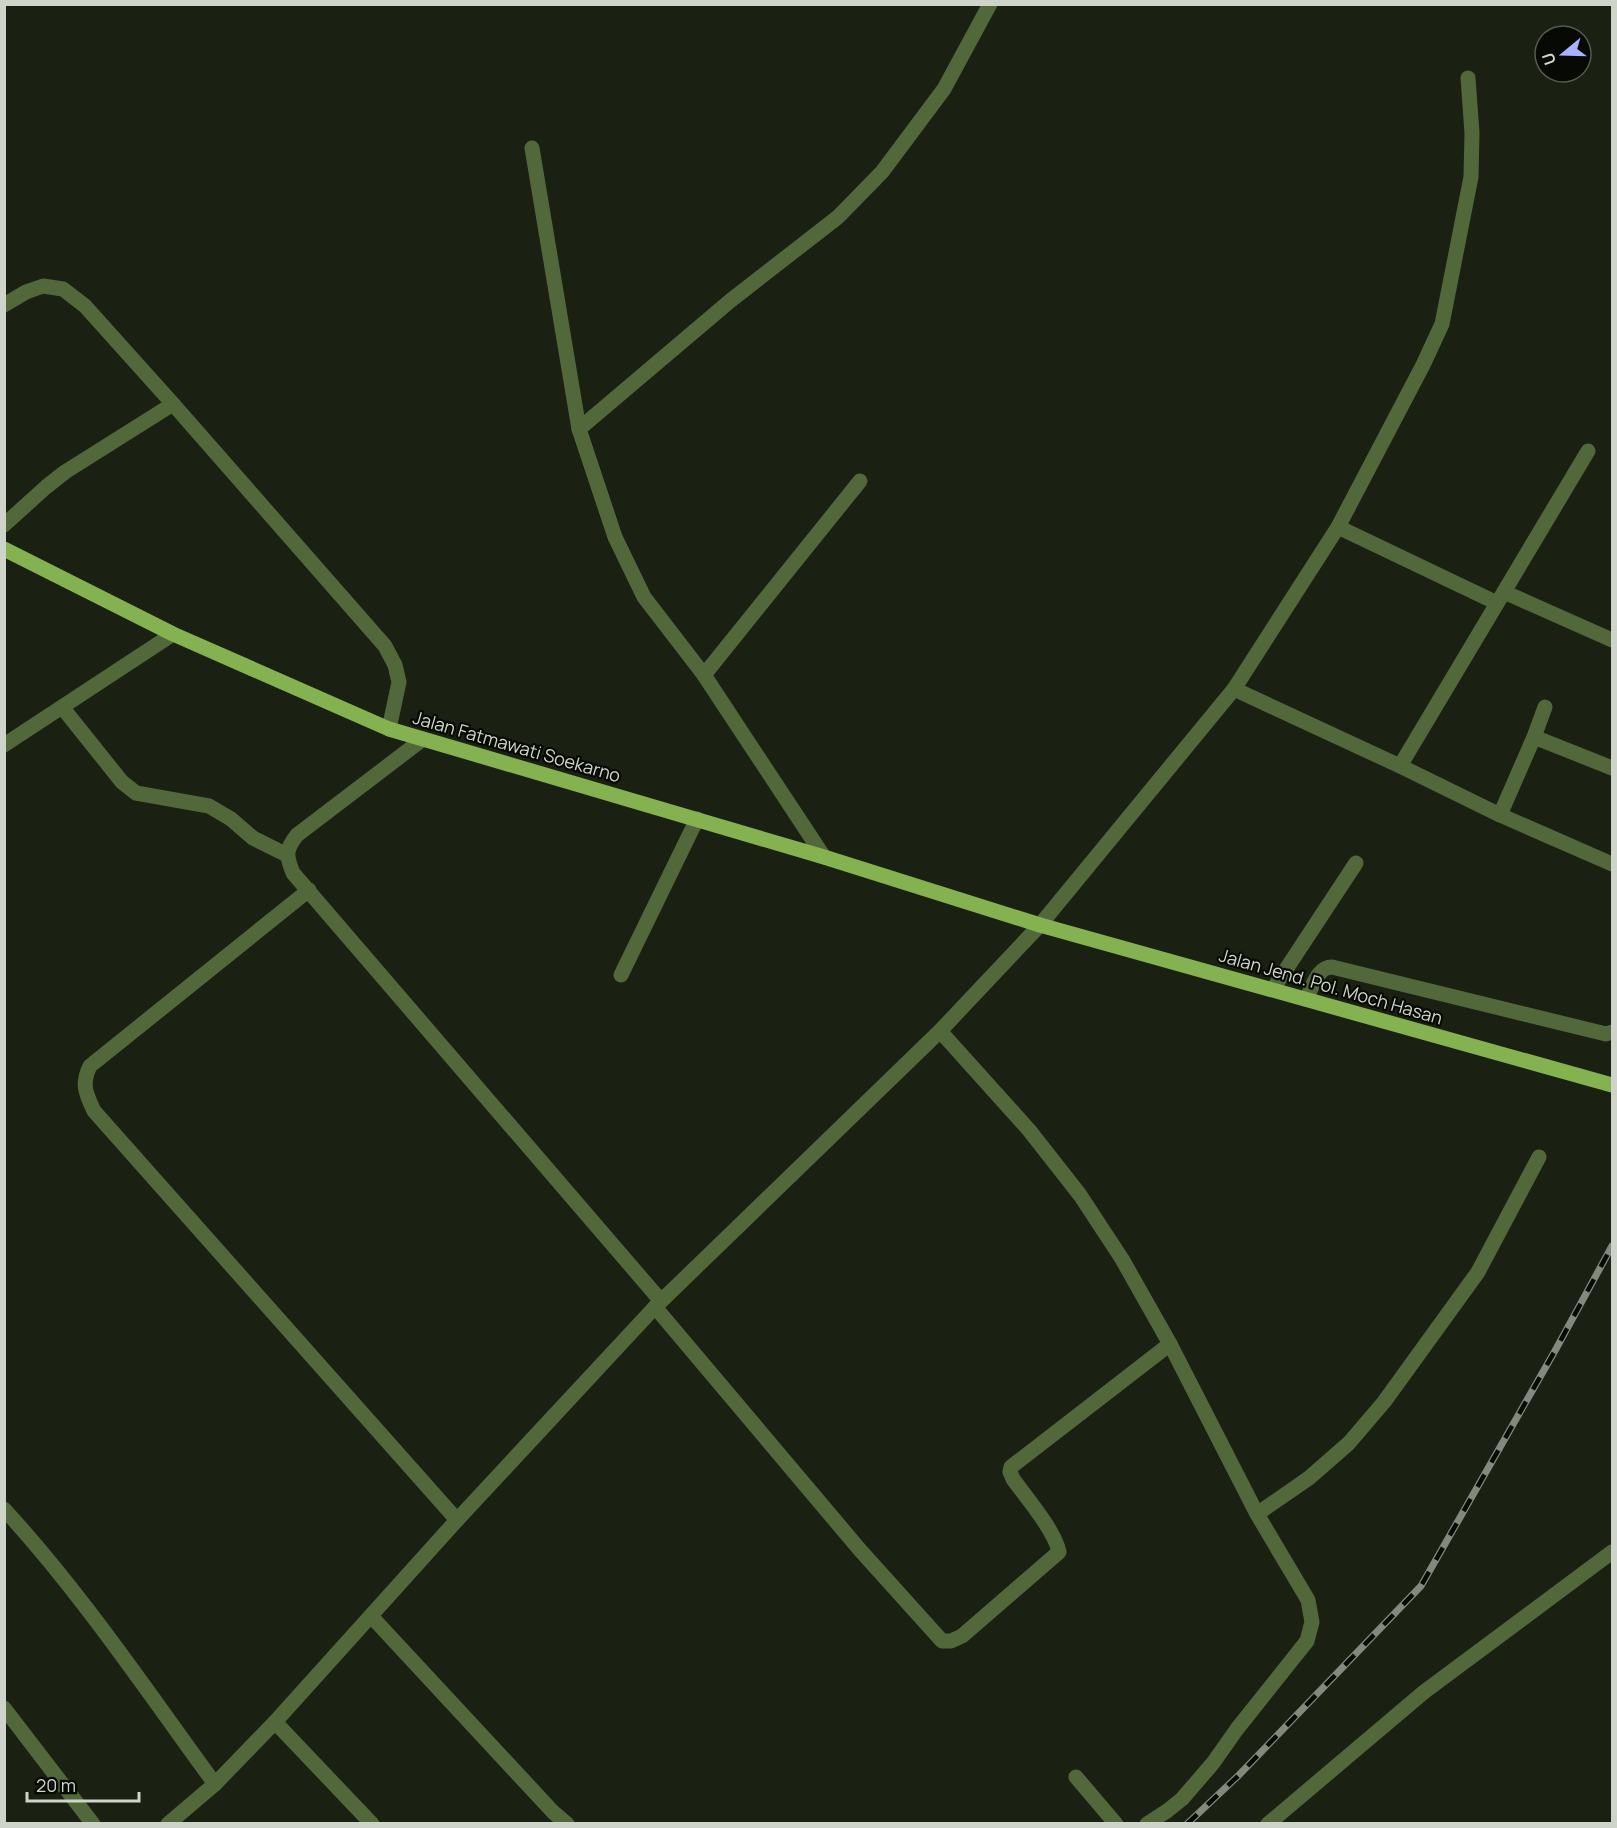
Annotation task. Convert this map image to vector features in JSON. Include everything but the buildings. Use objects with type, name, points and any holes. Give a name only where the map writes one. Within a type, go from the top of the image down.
[{"type":"main road","name":"Jalan Fatmawati Soekarno","points":[[4,549],[173,634],[389,729],[824,857],[1040,925]]},
{"type":"main road","name":"Jalan Jend. Pol. Moch Hasan","points":[[1040,925],[1273,989],[1308,996],[1344,1009],[1612,1085]]},
{"type":"street","points":[[579,429],[730,301],[838,217],[882,172],[944,89],[990,4]]},
{"type":"street","points":[[168,1824],[215,1784],[275,1722],[457,1520],[658,1304],[940,1031],[1040,925],[1233,689],[1338,527],[1424,365],[1442,324],[1471,177],[1472,133],[1468,78]]},
{"type":"street","points":[[532,148],[579,429],[615,537],[644,597],[704,675],[824,857]]},
{"type":"street","points":[[4,305],[26,292],[43,286],[63,289],[85,306],[174,404],[386,646],[395,665],[399,682],[389,729]]},
{"type":"street","points":[[4,525],[65,472],[174,404]]},
{"type":"street","points":[[1400,766],[1588,451]]},
{"type":"street","points":[[704,675],[861,481]]},
{"type":"street","points":[[1338,527],[1500,597],[1612,640]]},
{"type":"street","points":[[4,745],[173,634]]},
{"type":"street","points":[[1233,689],[1612,864]]},
{"type":"street","points":[[62,707],[122,782],[136,793],[209,806],[231,819],[253,838],[287,855]]},
{"type":"street","points":[[1500,814],[1545,707]]},
{"type":"street","points":[[1534,737],[1612,768]]},
{"type":"street","points":[[423,739],[297,835],[287,855],[293,873],[658,1304],[860,1550],[942,1641],[951,1641],[962,1636],[1059,1552],[1052,1534],[1013,1479],[1010,1472],[1011,1467],[1170,1344]]},
{"type":"street","points":[[621,975],[697,819]]},
{"type":"street","points":[[1273,989],[1356,863]]},
{"type":"street","points":[[309,890],[90,1066],[84,1077],[84,1085],[94,1111],[457,1520]]},
{"type":"street","points":[[1308,996],[1319,975],[1326,967],[1332,967],[1606,1035],[1612,1032]]},
{"type":"street","points":[[940,1031],[1029,1130],[1080,1195],[1122,1259],[1170,1344],[1257,1514],[1308,1600],[1312,1622],[1307,1641],[1213,1763],[1182,1799],[1147,1824]]},
{"type":"street","points":[[1257,1514],[1309,1478],[1341,1450],[1384,1402],[1478,1272],[1539,1157]]},
{"type":"street","points":[[4,1509],[76,1594],[215,1784]]},
{"type":"street","points":[[1268,1824],[1424,1692],[1612,1552]]},
{"type":"street","points":[[371,1616],[567,1824]]},
{"type":"street","points":[[4,1708],[93,1824]]},
{"type":"street","points":[[275,1722],[372,1824]]},
{"type":"street","points":[[1076,1777],[1116,1824]]},
{"type":"railway","points":[[1187,1824],[1238,1776],[1421,1586],[1612,1246]]}]
